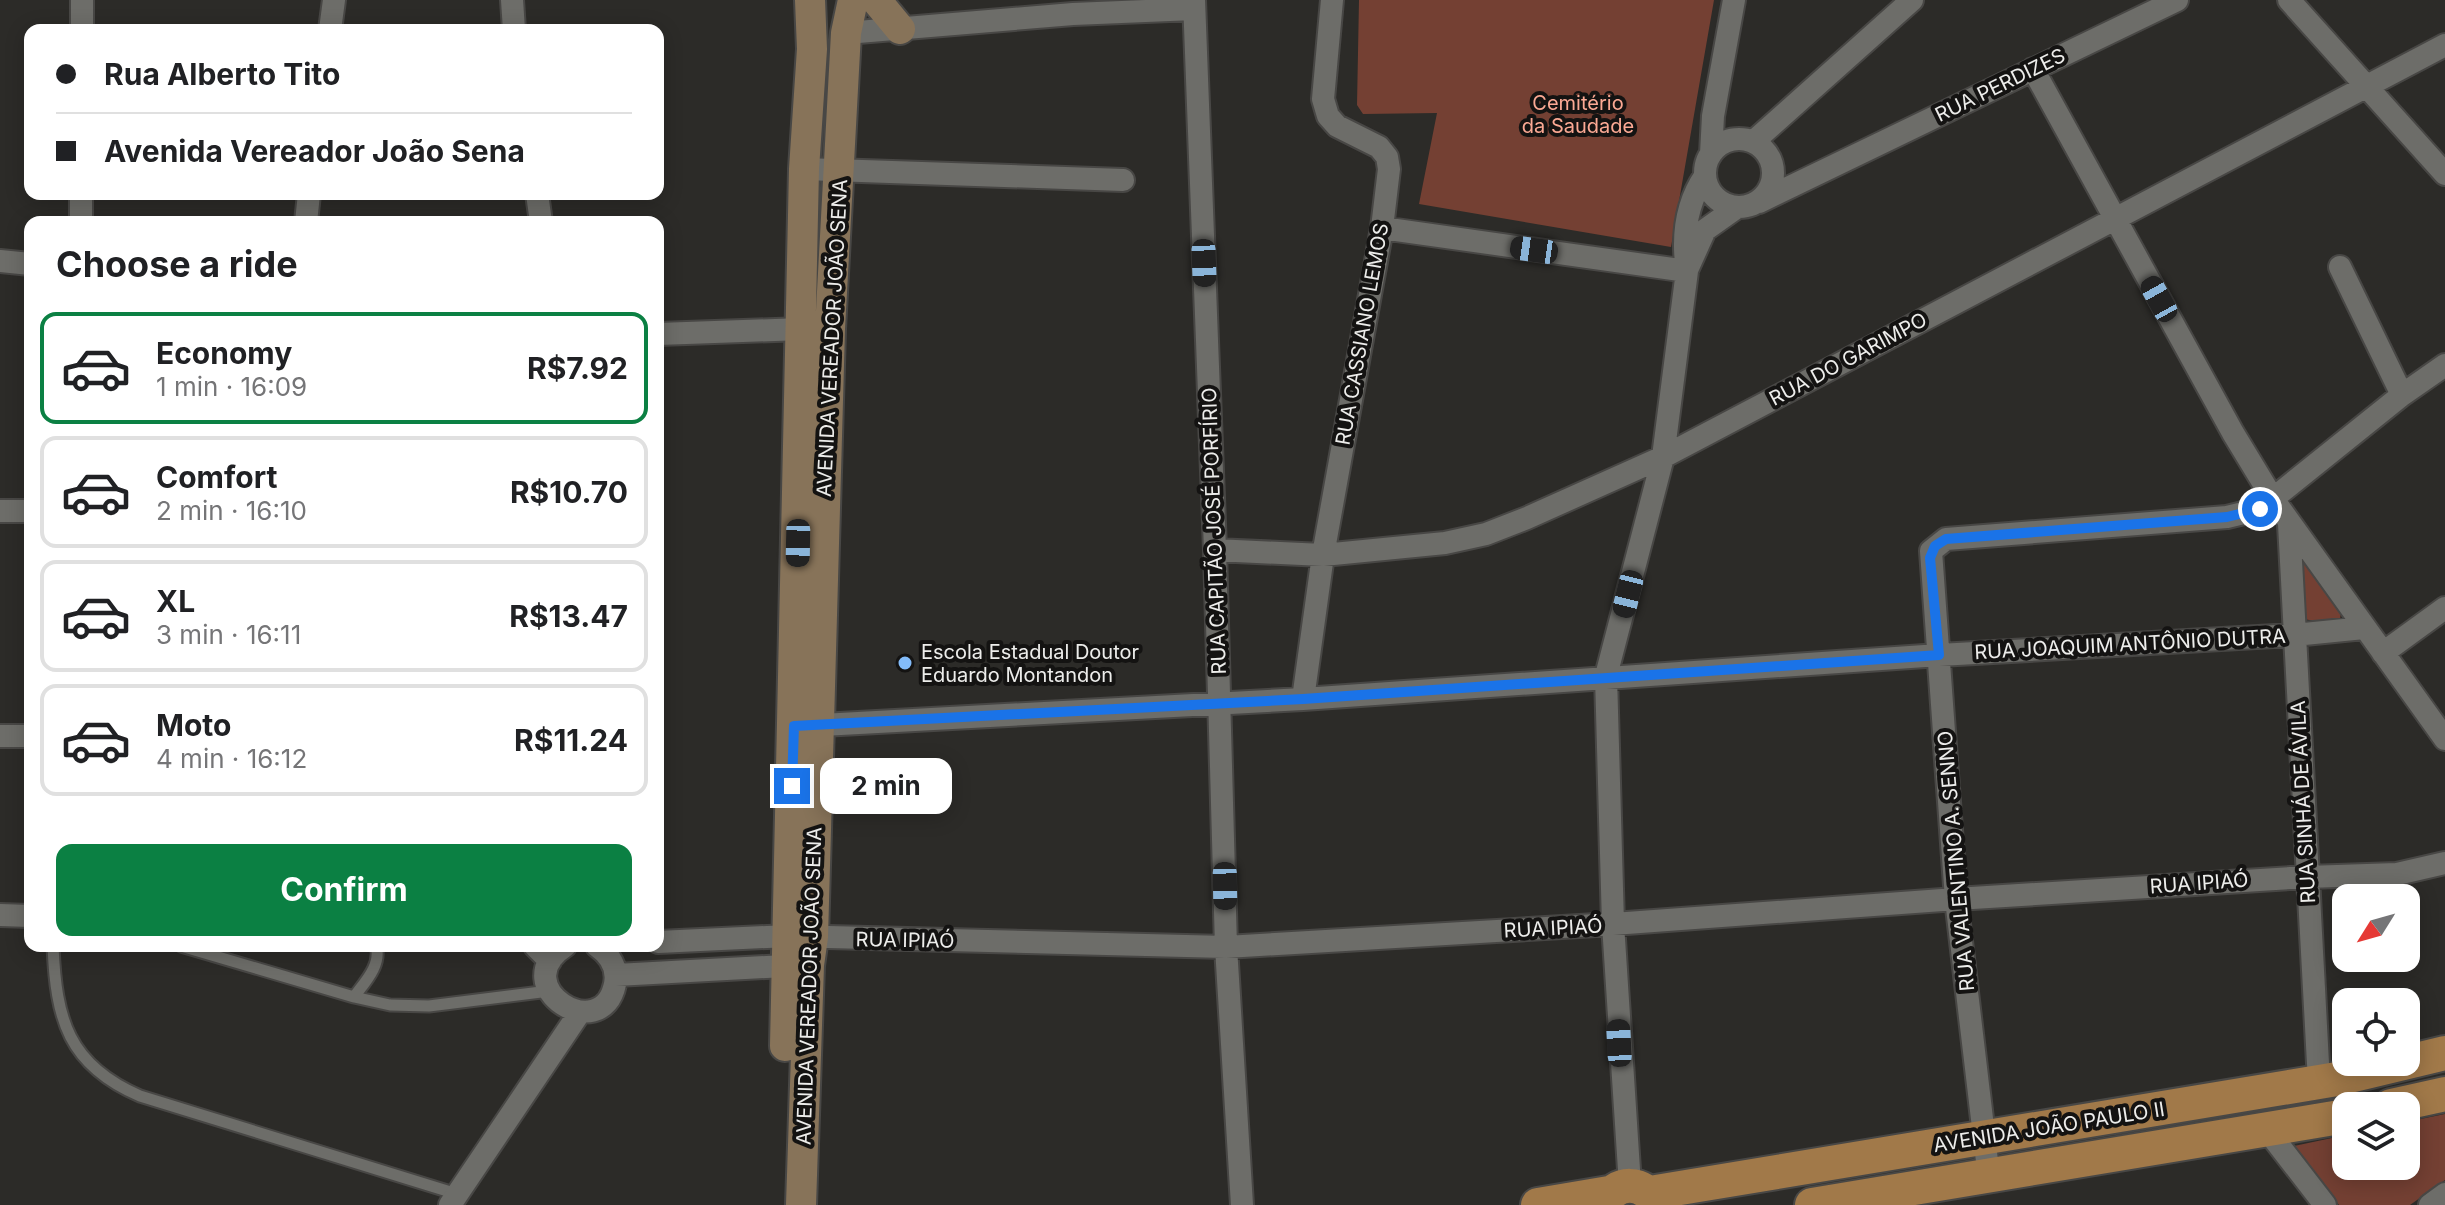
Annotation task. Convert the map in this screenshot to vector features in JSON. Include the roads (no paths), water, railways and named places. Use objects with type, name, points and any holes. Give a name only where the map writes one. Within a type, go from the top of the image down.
[{"type":"main road","name":"AVENIDA VEREADOR JOÃO SENA","points":[[806,726],[802,329],[804,169],[812,49],[810,0]]},
{"type":"main road","name":"AVENIDA VEREADOR JOÃO SENA","points":[[801,1205],[799,951],[806,726],[846,33],[853,0]]},
{"type":"main road","points":[[876,0],[900,29]]},
{"type":"main road","name":"AVENIDA VEREADOR JOÃO SENA","points":[[781,1205],[799,951]]},
{"type":"main road","name":"AVENIDA JOÃO PAULO II","points":[[1538,1205],[1630,1196],[2319,1082],[2445,1053]]},
{"type":"main road","points":[[2420,1100],[2445,1094]]},
{"type":"main road","name":"AVENIDA JOÃO PAULO II","points":[[1831,1204],[2332,1118]]},
{"type":"street","points":[[82,0],[82,24]]},
{"type":"street","points":[[331,24],[334,0]]},
{"type":"street","points":[[512,0],[514,24]]},
{"type":"street","name":"RUA CASSIANO LEMOS","points":[[1303,699],[1323,555],[1382,228],[1389,169],[1387,157],[1379,147],[1337,126],[1328,116],[1323,99],[1332,0]]},
{"type":"street","points":[[1711,154],[1713,116],[1734,0]]},
{"type":"street","points":[[1753,142],[1912,0]]},
{"type":"street","name":"RUA PERDIZES","points":[[1759,202],[2177,0]]},
{"type":"street","points":[[2289,0],[2445,174]]},
{"type":"street","points":[[846,33],[1073,7],[1194,4]]},
{"type":"street","name":"RUA CAPITÃO JOSÉ PORFÍRIO","points":[[1194,4],[1215,550],[1226,947],[1242,1205]]},
{"type":"street","name":"RUA DO GARIMPO","points":[[1215,550],[1323,555],[1445,543],[1486,534],[1527,518],[1663,457],[2445,45]]},
{"type":"street","points":[[2033,69],[2233,433],[2273,499],[2445,739]]},
{"type":"street","points":[[1771,163],[1763,149],[1753,142],[1730,140],[1719,145],[1711,154],[1705,176],[1714,198],[1736,208],[1759,202],[1771,187],[1771,163],[1796,106]]},
{"type":"street","name":"RUA PERDIZES","points":[[1771,163],[1824,171]]},
{"type":"street","points":[[804,169],[1123,180]]},
{"type":"street","points":[[1630,1196],[1613,924],[1606,676],[1663,457],[1687,271],[1683,244],[1692,195],[1705,176]]},
{"type":"street","points":[[1687,271],[1705,230],[1736,208]]},
{"type":"street","points":[[1382,228],[1687,271]]},
{"type":"street","points":[[0,261],[24,263]]},
{"type":"street","points":[[2340,267],[2402,395]]},
{"type":"street","points":[[664,334],[802,329]]},
{"type":"street","points":[[2273,499],[2402,395],[2445,365]]},
{"type":"street","name":"RUA VALENTINO A. SENNO","points":[[1989,1178],[1956,899],[1930,558],[1935,546],[1946,539],[2227,517],[2260,509],[2273,499]]},
{"type":"street","points":[[0,511],[24,511]]},
{"type":"street","name":"RUA SINHÁ DE ÁVILA","points":[[2289,523],[2319,1082]]},
{"type":"street","points":[[2383,653],[2445,608]]},
{"type":"street","name":"RUA JOAQUIM ANTÔNIO DUTRA","points":[[806,726],[1303,699],[1606,676],[2294,635],[2364,628]]},
{"type":"street","points":[[0,736],[24,736]]},
{"type":"street","name":"RUA IPIAÓ","points":[[664,942],[799,951],[1226,947],[2307,877],[2397,874],[2445,863]]},
{"type":"street","points":[[0,915],[24,916]]},
{"type":"street","name":"RUA IPIAÓ","points":[[616,975],[646,974],[799,951]]},
{"type":"street","points":[[550,952],[546,970],[549,991],[562,1006],[580,1012],[602,1005],[615,987],[616,975],[605,952]]},
{"type":"street","points":[[645,952],[646,974]]},
{"type":"street","points":[[454,1200],[580,1012]]},
{"type":"street","points":[[2267,1130],[2325,1205]]},
{"type":"street","points":[[2430,1205],[2445,1194]]},
{"type":"lane","points":[[53,952],[63,1022],[76,1047],[94,1068],[115,1085],[454,1200]]},
{"type":"lane","points":[[201,952],[390,1005],[429,1006],[549,991]]},
{"type":"lane","points":[[354,997],[376,965],[378,952]]},
{"type":"place","name":"Escola Estadual Doutor Eduardo Montandon","points":[[905,663]]},
{"type":"park label","name":"Cemitério da Saudade","points":[[1578,114]]}]
